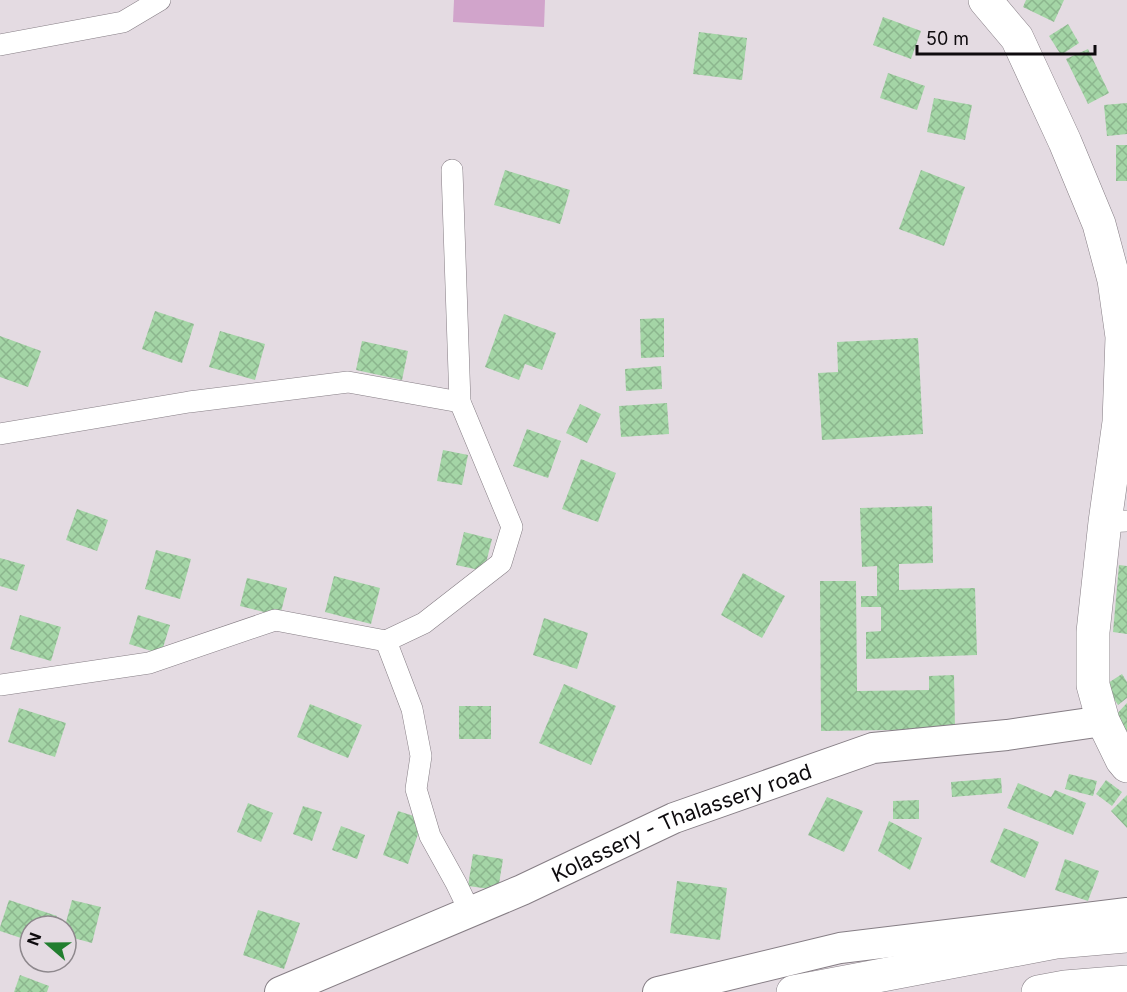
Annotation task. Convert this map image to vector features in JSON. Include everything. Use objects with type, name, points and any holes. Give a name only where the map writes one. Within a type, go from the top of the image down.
[{"type":"main road","points":[[984,0],[1017,38],[1060,131],[1099,224],[1114,279],[1122,337],[1116,521],[1093,642],[1093,685],[1103,721],[1127,766]]},
{"type":"main road","name":"Kolassery - Thalassery road","points":[[280,992],[522,890],[674,818],[873,748],[1007,735],[1103,721]]},
{"type":"main road","points":[[658,992],[840,948],[1127,913]]},
{"type":"main road","points":[[793,992],[1056,942],[1127,936]]},
{"type":"main road","points":[[1038,992],[1065,987],[1127,982]]},
{"type":"street","points":[[0,45],[123,22],[160,0]]},
{"type":"street","points":[[0,685],[149,663],[275,620],[386,641],[424,622],[501,563],[512,526],[460,402],[452,170]]},
{"type":"street","points":[[0,434],[189,402],[348,382],[460,402]]},
{"type":"street","points":[[386,641],[412,709],[421,756],[416,789],[430,836],[470,912]]},
{"type":"shaded area","points":[[454,0],[545,0],[544,27],[453,22]]},
{"type":"building","points":[[1026,0],[1064,0],[1054,22],[1023,7]]},
{"type":"building","points":[[883,17],[921,31],[911,59],[873,45]]},
{"type":"building","points":[[1068,24],[1079,43],[1061,55],[1049,36]]},
{"type":"building","points":[[699,32],[747,38],[742,80],[693,74]]},
{"type":"building","points":[[1088,49],[1109,93],[1088,104],[1066,59]]},
{"type":"building","points":[[888,73],[925,86],[917,110],[880,98]]},
{"type":"building","points":[[934,98],[972,105],[965,140],[927,132]]},
{"type":"building","points":[[1127,103],[1127,134],[1107,136],[1104,105]]},
{"type":"building","points":[[1116,145],[1127,145],[1127,181],[1116,181]]},
{"type":"building","points":[[505,170],[570,190],[560,224],[494,205]]},
{"type":"building","points":[[921,170],[965,187],[944,246],[899,229]]},
{"type":"building","points":[[155,311],[194,324],[182,363],[142,349]]},
{"type":"building","points":[[504,314],[556,333],[542,370],[525,364],[519,380],[485,367]]},
{"type":"building","points":[[664,318],[664,357],[641,358],[640,319]]},
{"type":"building","points":[[220,331],[265,344],[255,380],[209,367]]},
{"type":"building","points":[[0,336],[41,351],[28,387],[0,377]]},
{"type":"building","points":[[918,338],[923,434],[822,440],[818,373],[838,372],[837,342]]},
{"type":"building","points":[[362,341],[408,351],[402,380],[356,370]]},
{"type":"building","points":[[661,366],[662,389],[626,391],[625,369]]},
{"type":"building","points":[[667,403],[669,434],[621,437],[619,406]]},
{"type":"building","points":[[580,404],[601,414],[587,443],[566,433]]},
{"type":"building","points":[[527,429],[561,441],[548,478],[513,466]]},
{"type":"building","points":[[443,450],[468,455],[462,485],[437,481]]},
{"type":"building","points":[[581,459],[616,473],[598,522],[562,509]]},
{"type":"building","points":[[932,506],[933,563],[899,564],[899,590],[975,588],[977,655],[866,659],[866,632],[881,631],[881,607],[861,607],[861,596],[877,596],[877,566],[862,567],[860,508]]},
{"type":"building","points":[[77,509],[108,520],[97,551],[66,540]]},
{"type":"building","points":[[464,532],[492,539],[484,571],[456,565]]},
{"type":"building","points":[[156,550],[191,559],[180,599],[145,589]]},
{"type":"building","points":[[0,558],[25,565],[17,591],[0,586]]},
{"type":"building","points":[[1119,565],[1127,566],[1127,634],[1113,632]]},
{"type":"building","points":[[743,573],[785,596],[762,638],[721,615]]},
{"type":"building","points":[[334,576],[380,588],[371,624],[325,612]]},
{"type":"building","points":[[247,578],[287,588],[280,616],[240,606]]},
{"type":"building","points":[[820,581],[856,581],[857,691],[929,690],[929,676],[954,675],[955,729],[821,731]]},
{"type":"building","points":[[20,615],[61,627],[51,661],[10,649]]},
{"type":"building","points":[[138,615],[170,625],[161,654],[129,644]]},
{"type":"building","points":[[544,618],[588,633],[577,669],[533,655]]},
{"type":"building","points":[[1122,674],[1127,682],[1127,698],[1118,705],[1105,685]]},
{"type":"building","points":[[564,684],[616,706],[591,765],[539,743]]},
{"type":"building","points":[[1127,703],[1127,731],[1113,718]]},
{"type":"building","points":[[310,704],[362,725],[348,758],[297,737]]},
{"type":"building","points":[[459,706],[491,706],[491,739],[459,739]]},
{"type":"building","points":[[19,708],[66,723],[55,757],[8,742]]},
{"type":"building","points":[[1069,774],[1097,781],[1093,796],[1065,789]]},
{"type":"building","points":[[1001,778],[1002,793],[952,797],[951,782]]},
{"type":"building","points":[[1106,780],[1122,792],[1112,806],[1096,794]]},
{"type":"building","points":[[1018,783],[1051,797],[1055,790],[1086,803],[1073,835],[1007,808]]},
{"type":"building","points":[[1127,795],[1127,828],[1111,811]]},
{"type":"building","points":[[827,797],[863,811],[844,852],[808,835]]},
{"type":"building","points":[[919,800],[919,819],[893,819],[893,801]]},
{"type":"building","points":[[248,803],[273,813],[261,842],[237,832]]},
{"type":"building","points":[[303,806],[322,812],[312,841],[293,834]]},
{"type":"building","points":[[398,811],[423,819],[408,864],[383,855]]},
{"type":"building","points":[[889,821],[922,838],[910,870],[878,851]]},
{"type":"building","points":[[341,826],[365,835],[357,859],[332,850]]},
{"type":"building","points":[[1004,828],[1039,842],[1025,878],[990,862]]},
{"type":"building","points":[[473,854],[503,859],[498,890],[468,886]]},
{"type":"building","points":[[1065,859],[1099,871],[1088,901],[1055,890]]},
{"type":"building","points":[[677,881],[727,888],[720,940],[670,933]]},
{"type":"building","points":[[9,900],[51,914],[18,914],[18,937],[0,931]]},
{"type":"building","points":[[72,900],[101,907],[92,943],[78,939],[78,914],[68,914]]},
{"type":"building","points":[[258,910],[300,923],[284,969],[243,955]]},
{"type":"building","points":[[20,975],[49,986],[47,992],[14,992]]}]
